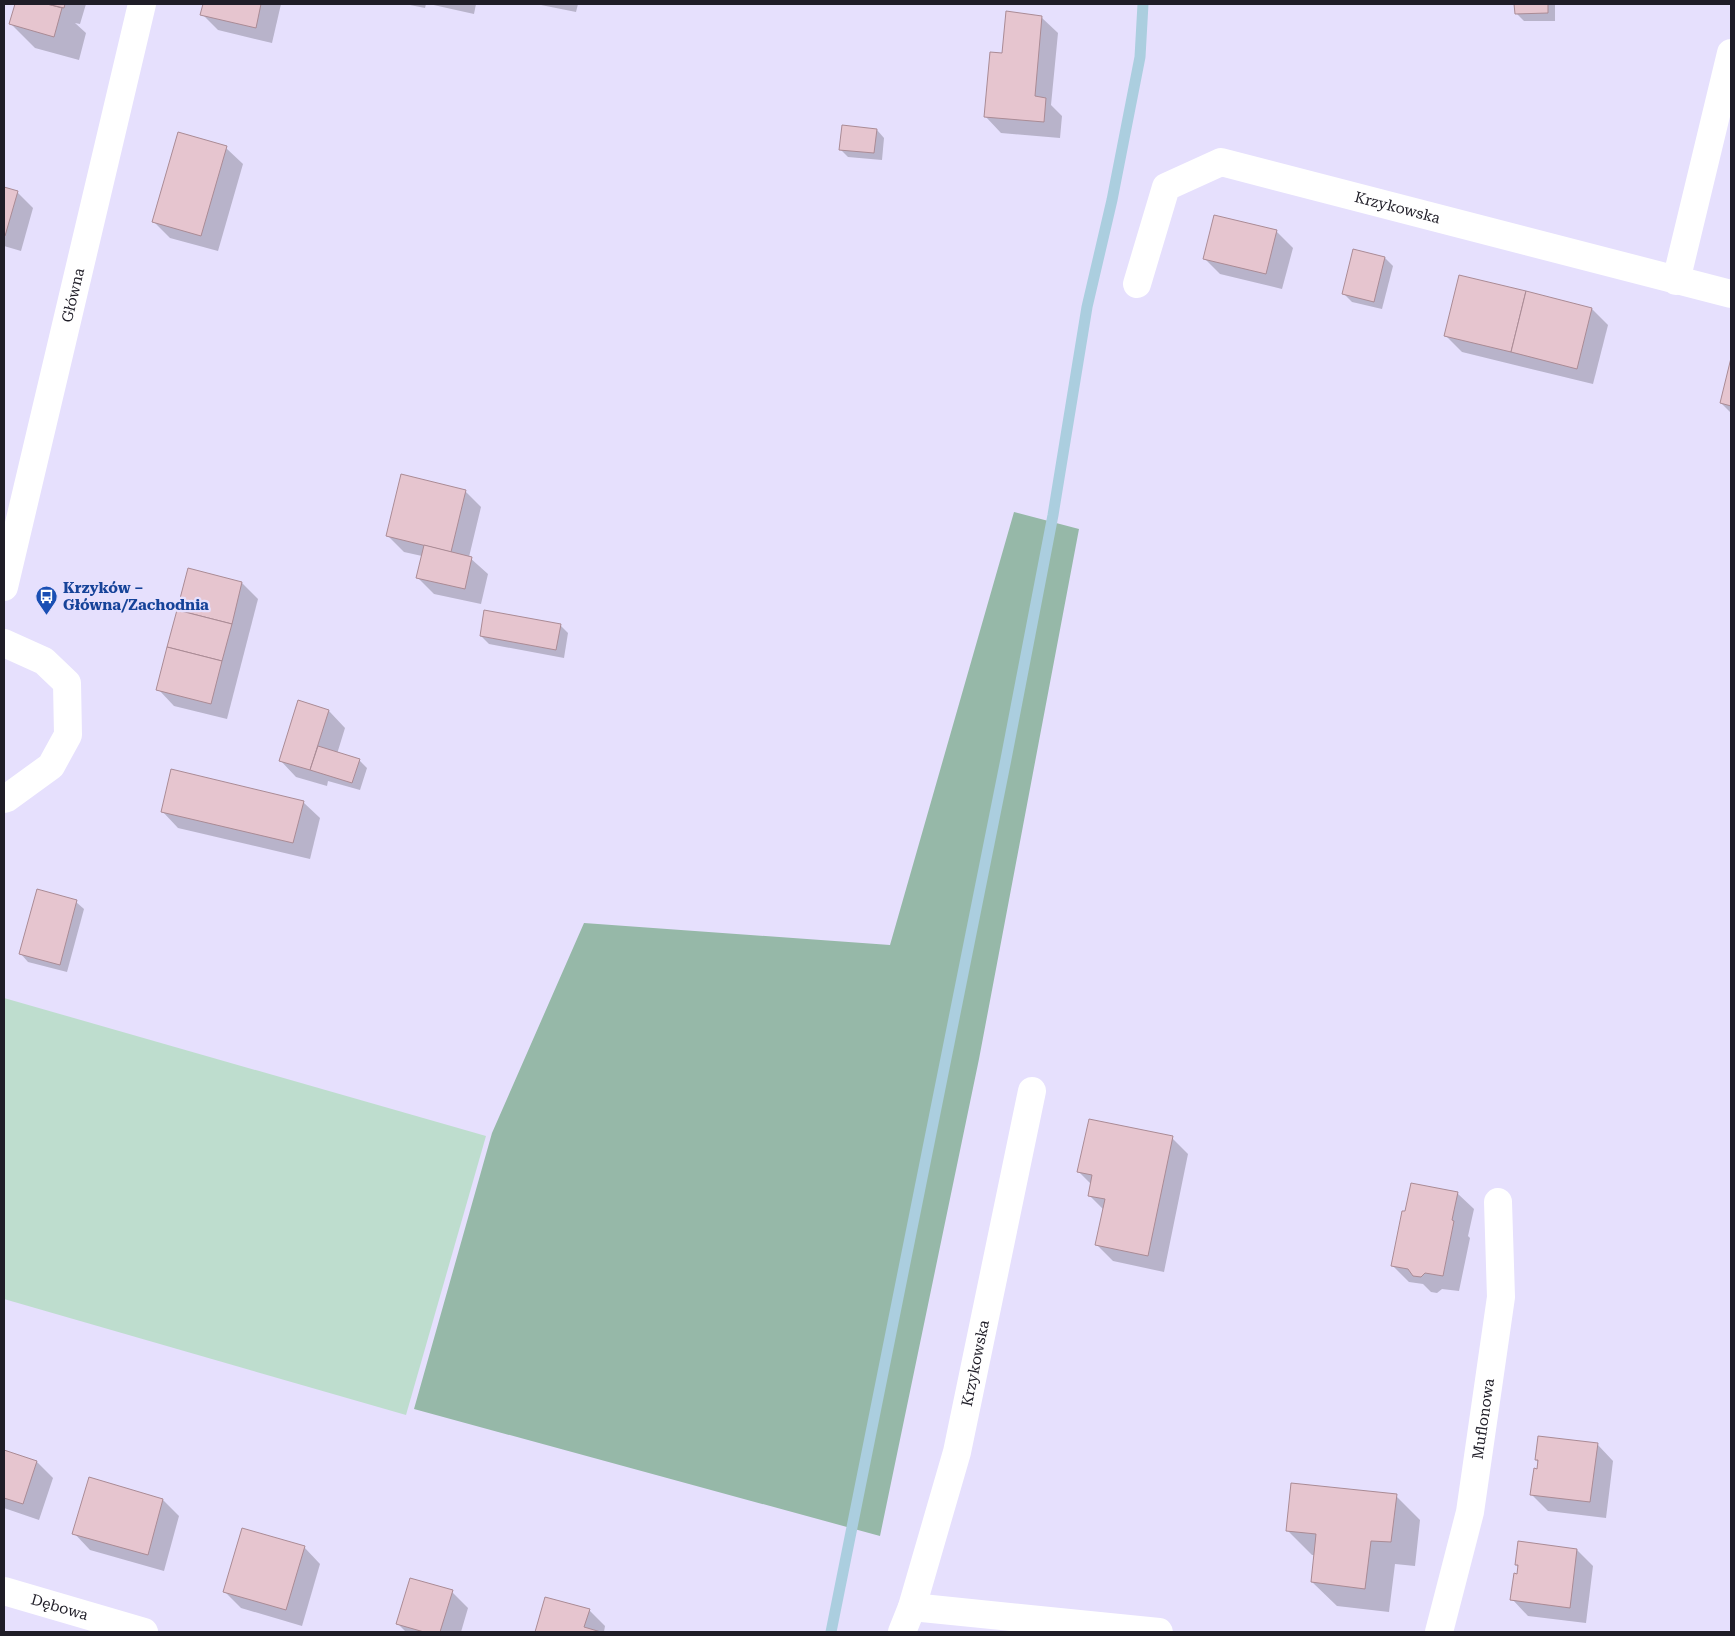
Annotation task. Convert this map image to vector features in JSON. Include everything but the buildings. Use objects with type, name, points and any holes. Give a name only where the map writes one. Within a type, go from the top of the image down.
[{"type":"street","name":"Główna","points":[[4,587],[142,4]]},
{"type":"street","points":[[1676,281],[1731,52]]},
{"type":"street","name":"Krzykowska","points":[[1137,284],[1166,187],[1221,162],[1731,294]]},
{"type":"street","points":[[4,643],[44,662],[67,683],[68,735],[51,766],[4,799]]},
{"type":"street","name":"Krzykowska","points":[[902,1632],[912,1607],[957,1452],[1032,1091]]},
{"type":"street","name":"Muflonowa","points":[[1439,1632],[1470,1512],[1501,1297],[1498,1202]]},
{"type":"street","name":"Dębowa","points":[[4,1591],[144,1632]]},
{"type":"street","points":[[912,1607],[1159,1632]]},
{"type":"green space","points":[[1014,512],[1079,529],[979,1059],[880,1536],[414,1409],[492,1133],[584,923],[890,945]]},
{"type":"green space","points":[[4,998],[486,1136],[406,1415],[4,1299]]},
{"type":"waterway","points":[[831,1632],[1053,515],[1087,307],[1112,200],[1140,57],[1143,4]]},
{"type":"place","name":"Krzyków – Główna/Zachodnia","points":[[47,616]]}]
